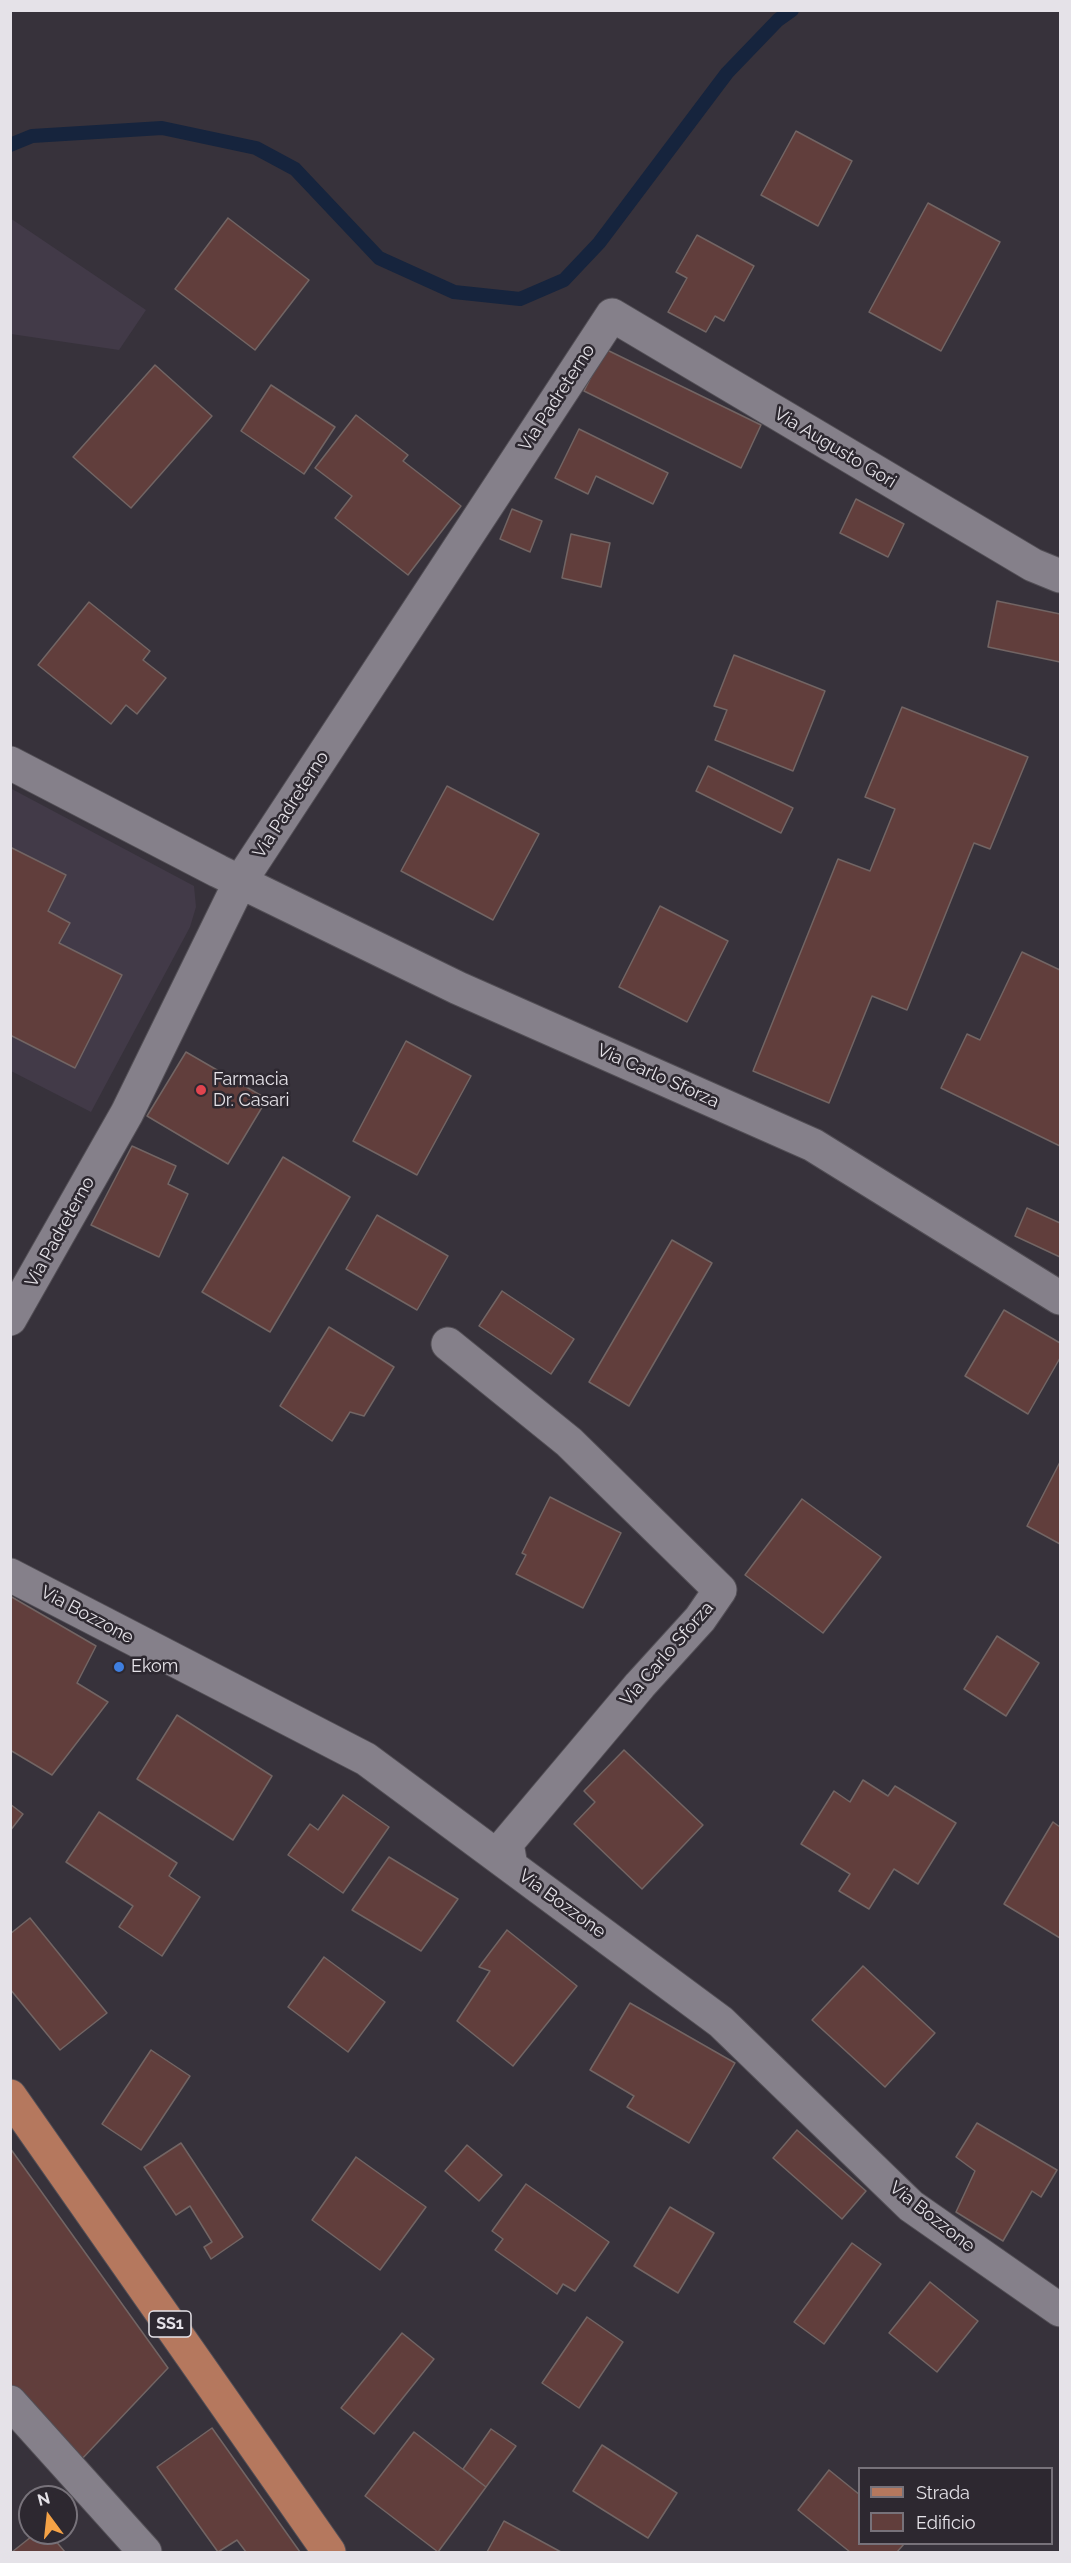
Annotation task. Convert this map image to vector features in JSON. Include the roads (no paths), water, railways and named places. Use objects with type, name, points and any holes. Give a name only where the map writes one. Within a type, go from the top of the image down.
[{"type":"main road","name":"SS1","points":[[10,2096],[329,2553]]},
{"type":"street","name":"Via Augusto Gori","points":[[612,315],[1033,566],[1060,576]]},
{"type":"street","name":"Via Padreterno","points":[[10,1319],[127,1113],[240,882],[612,315]]},
{"type":"street","name":"Via Carlo Sforza","points":[[10,763],[240,882],[458,988],[813,1145],[1060,1298]]},
{"type":"street","name":"Via Carlo Sforza","points":[[448,1344],[569,1442],[720,1590],[700,1619],[640,1685],[507,1843],[510,1866]]},
{"type":"street","name":"Via Bozzone","points":[[10,1575],[366,1759],[721,2022],[911,2206],[1060,2310]]},
{"type":"street","points":[[10,2402],[145,2553]]},
{"type":"waterway","points":[[10,145],[32,136],[162,128],[256,148],[295,169],[379,258],[454,292],[520,299],[564,280],[599,243],[727,73],[778,20],[792,10]]},
{"type":"place","name":"Farmacia Dr. Casari","points":[[201,1090]]},
{"type":"place","name":"Ekom","points":[[119,1667]]}]
